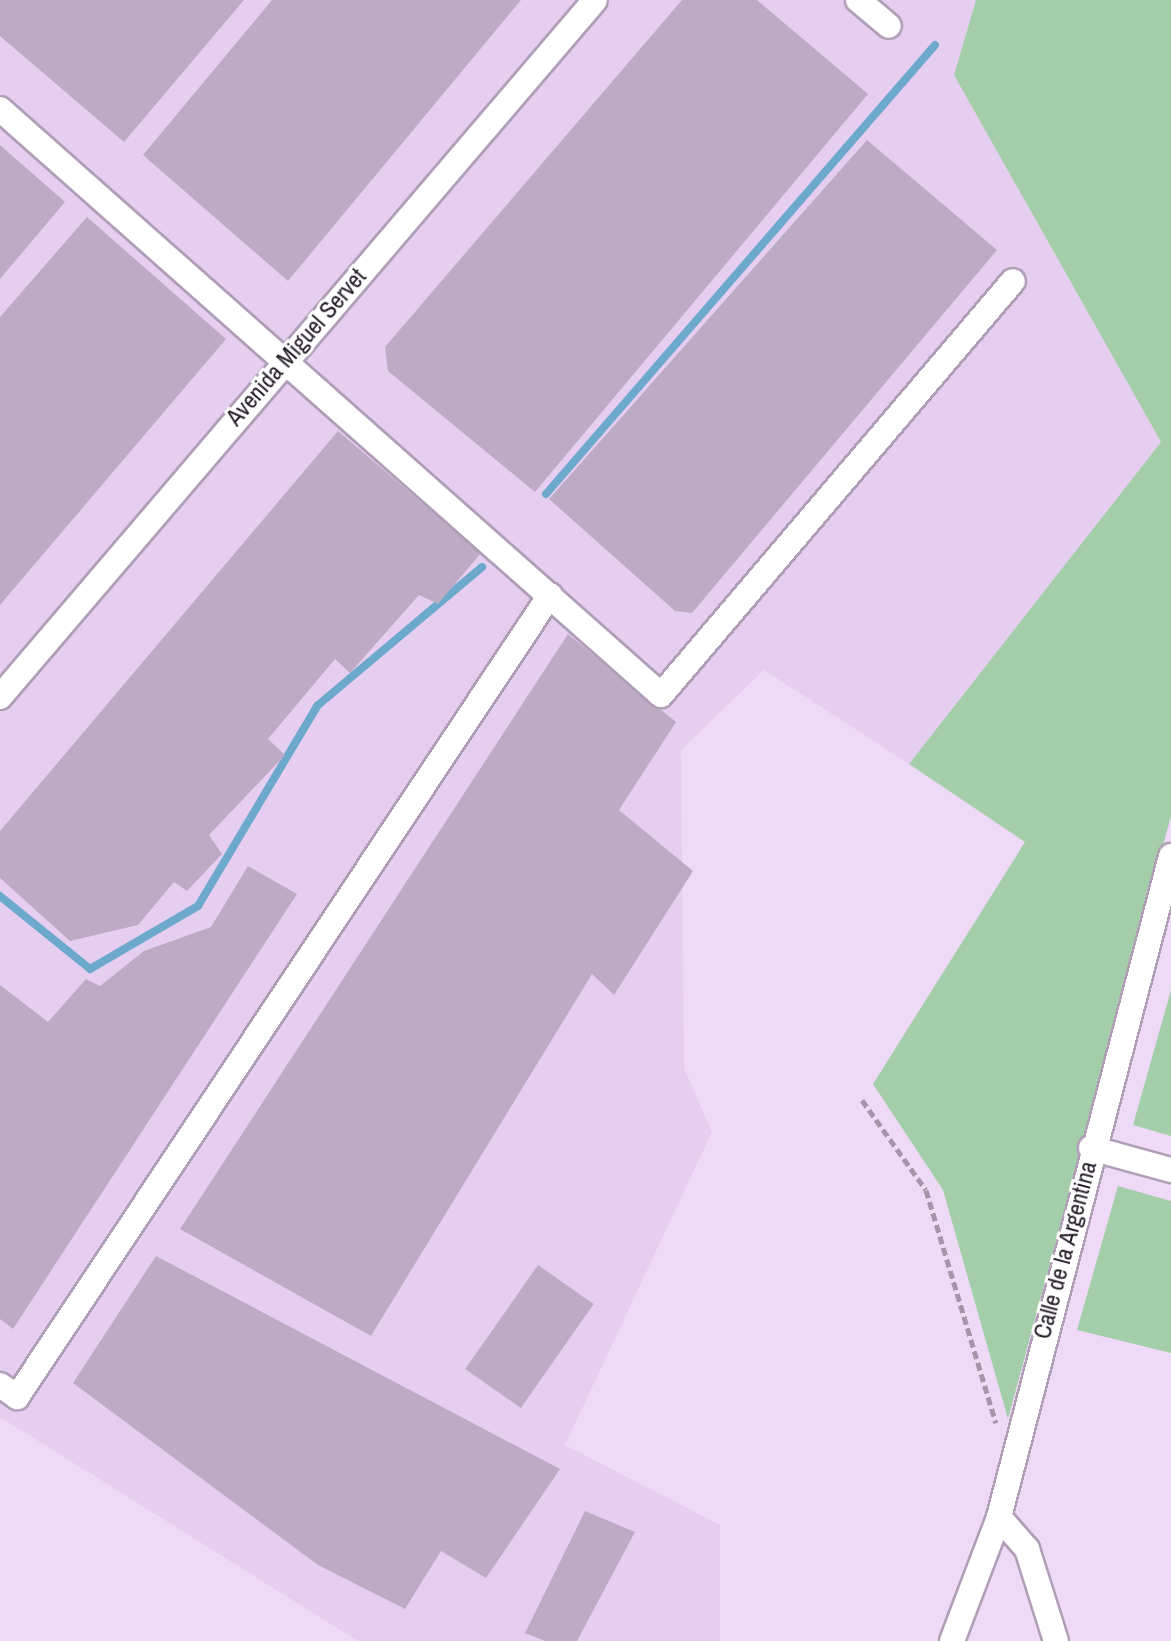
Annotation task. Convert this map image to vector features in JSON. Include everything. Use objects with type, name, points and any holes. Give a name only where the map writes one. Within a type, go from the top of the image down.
[{"type":"street","name":"Avenida Miguel Servet","points":[[0,697],[285,359],[595,0]]},
{"type":"street","points":[[858,0],[889,26]]},
{"type":"street","points":[[0,109],[661,695],[1013,281]]},
{"type":"street","points":[[0,1385],[17,1397],[550,595]]},
{"type":"street","name":"Calle de la Argentina","points":[[952,1641],[999,1517],[1091,1148],[1171,856]]},
{"type":"street","points":[[1091,1148],[1171,1170]]},
{"type":"street","points":[[999,1517],[1027,1549],[1056,1641]]},
{"type":"path","points":[[862,1100],[926,1190],[1009,1467]]},
{"type":"shaded area","points":[[0,0],[976,0],[954,75],[1161,442],[909,764],[764,670],[681,750],[684,1068],[712,1132],[565,1445],[720,1525],[720,1641],[358,1641],[0,1417]]},
{"type":"green space","points":[[976,0],[1171,0],[1171,816],[1008,1419],[943,1190],[873,1084],[1025,842],[909,764],[1161,442],[954,75]]},
{"type":"green space","points":[[1171,990],[1171,1136],[1133,1125]]},
{"type":"green space","points":[[1118,1186],[1171,1201],[1171,1353],[1077,1330]]},
{"type":"building","points":[[0,0],[244,0],[124,142],[0,36]]},
{"type":"building","points":[[272,0],[521,0],[288,281],[143,155]]},
{"type":"building","points":[[682,0],[757,0],[868,94],[535,492],[388,371],[385,347]]},
{"type":"building","points":[[867,140],[997,250],[692,613],[675,611],[549,499]]},
{"type":"building","points":[[0,145],[65,202],[0,279]]},
{"type":"building","points":[[87,217],[226,339],[0,605],[0,317]]},
{"type":"building","points":[[338,431],[481,553],[438,604],[419,595],[350,673],[335,659],[268,739],[285,755],[209,835],[222,854],[187,891],[174,882],[138,925],[70,941],[0,878],[0,831]]},
{"type":"building","points":[[568,634],[676,722],[619,810],[693,871],[614,995],[592,974],[371,1336],[180,1229]]},
{"type":"building","points":[[248,866],[297,894],[13,1329],[0,1319],[0,985],[48,1022],[86,979],[100,986],[144,951],[211,927]]},
{"type":"building","points":[[156,1256],[560,1469],[486,1578],[441,1551],[405,1609],[318,1565],[73,1383]]},
{"type":"building","points":[[538,1265],[594,1304],[521,1408],[465,1369]]},
{"type":"building","points":[[585,1511],[635,1532],[577,1641],[545,1641],[525,1633]]},
{"type":"waterway","points":[[546,494],[935,45]]},
{"type":"waterway","points":[[0,896],[90,969],[198,906],[317,706],[482,567]]}]
